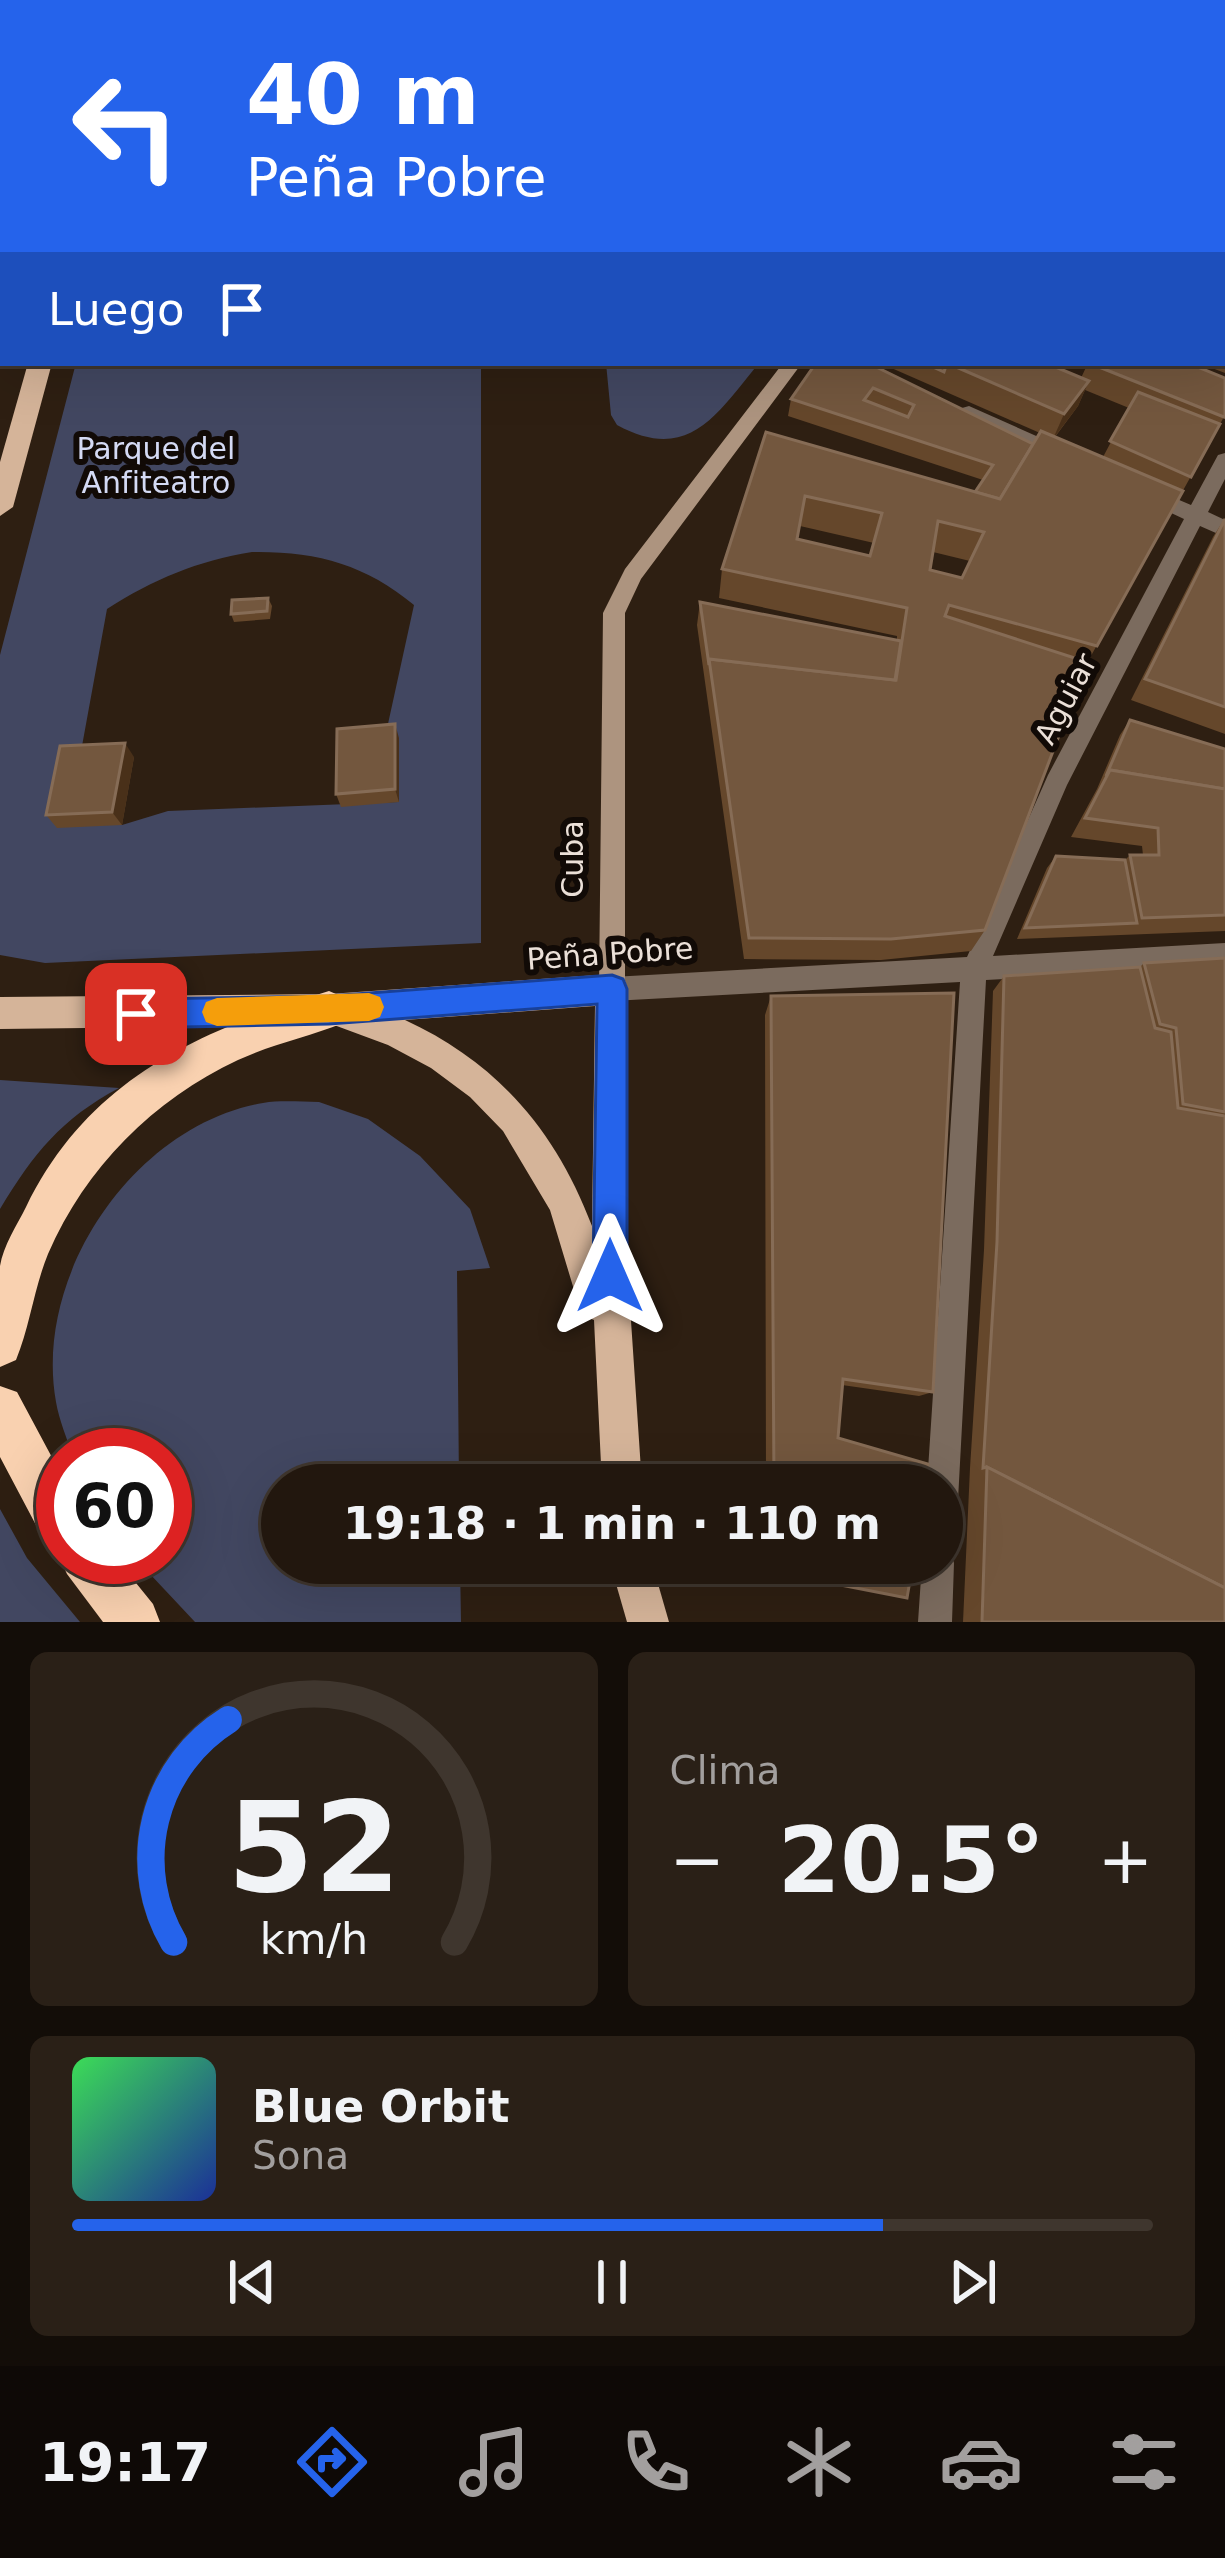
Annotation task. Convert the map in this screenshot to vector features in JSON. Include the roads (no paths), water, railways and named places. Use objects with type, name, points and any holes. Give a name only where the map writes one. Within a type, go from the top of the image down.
[{"type":"highway","points":[[0,1344],[17,1270],[38,1224],[66,1174],[104,1130],[128,1106],[206,1055],[329,1010]]},
{"type":"highway","points":[[1,1410],[36,1476]]},
{"type":"highway","points":[[105,1584],[135,1622]]},
{"type":"main road","points":[[0,507],[39,366]]},
{"type":"main road","name":"Peña Pobre","points":[[0,1013],[329,1010],[612,989]]},
{"type":"main road","name":"Cuba","points":[[612,989],[610,1276],[620,1464]]},
{"type":"main road","points":[[329,1010],[386,1028],[454,1061],[479,1079],[525,1131],[561,1189],[579,1234],[616,1403]]},
{"type":"main road","points":[[637,1584],[648,1622]]},
{"type":"street","name":"Cuba","points":[[612,989],[614,613],[632,575],[791,366]]},
{"type":"street","points":[[942,401],[1090,468]]},
{"type":"street","name":"Aguiar","points":[[944,1464],[974,971],[1056,782],[1225,460]]},
{"type":"street","points":[[1132,487],[1225,529]]},
{"type":"street","name":"Peña Pobre","points":[[612,989],[1225,955]]},
{"type":"street","points":[[934,1622],[937,1584]]},
{"type":"park label","name":"Parque del Anfiteatro","points":[[156,466]]}]
